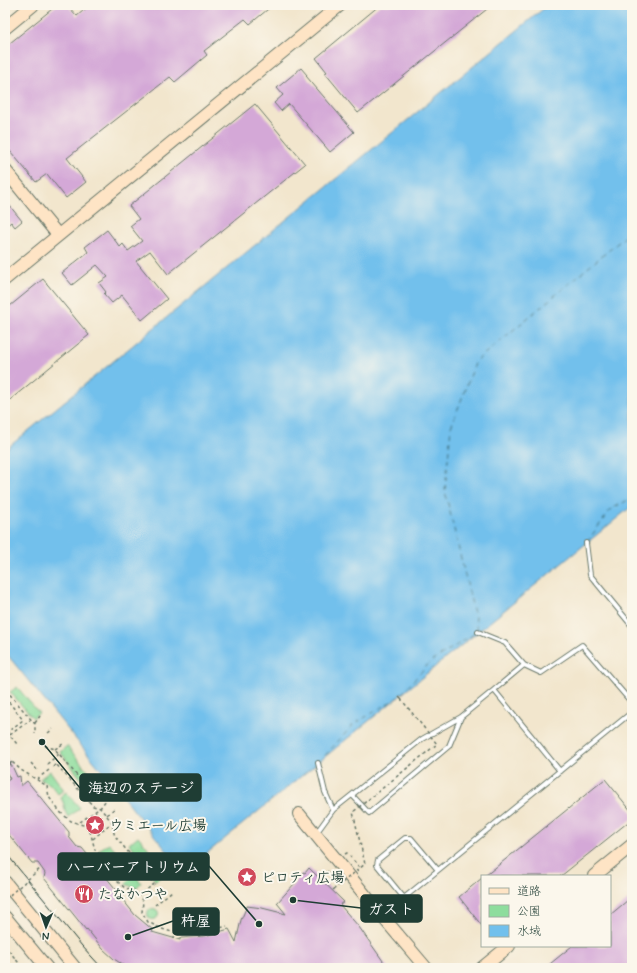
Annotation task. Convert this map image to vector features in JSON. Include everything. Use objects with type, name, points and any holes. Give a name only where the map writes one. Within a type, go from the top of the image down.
[{"type":"street","points":[[5,28],[33,5]]},
{"type":"street","points":[[5,279],[340,5]]},
{"type":"street","points":[[5,170],[58,235]]},
{"type":"street","points":[[299,814],[426,968]]},
{"type":"street","points":[[595,875],[632,845]]},
{"type":"street","points":[[5,882],[75,968]]},
{"type":"street","points":[[5,917],[47,968]]},
{"type":"street","points":[[482,968],[507,947]]},
{"type":"lane","points":[[586,543],[590,575],[632,626]]},
{"type":"lane","points":[[478,632],[505,643],[524,665],[541,673],[582,644],[632,703]]},
{"type":"lane","points":[[315,834],[333,810],[422,738],[461,716],[524,665]]},
{"type":"lane","points":[[494,690],[560,771]]},
{"type":"lane","points":[[382,916],[632,712]]},
{"type":"lane","points":[[352,795],[369,813],[449,746],[461,716]]},
{"type":"lane","points":[[318,762],[326,792],[333,810]]},
{"type":"lane","points":[[404,898],[377,866],[378,860],[405,838],[411,838],[438,870]]},
{"type":"path","points":[[6,690],[30,720],[35,724]]},
{"type":"path","points":[[5,697],[23,720],[6,733],[17,744]]},
{"type":"path","points":[[333,890],[365,864],[352,812],[437,744],[399,697]]},
{"type":"path","points":[[35,734],[35,724],[40,716]]},
{"type":"path","points":[[10,736],[30,720]]},
{"type":"path","points":[[48,733],[53,729]]},
{"type":"path","points":[[55,749],[63,744]]},
{"type":"path","points":[[46,746],[55,749],[83,783]]},
{"type":"path","points":[[5,753],[25,774],[37,779],[47,786],[49,797],[60,812],[71,821],[86,826],[90,831],[95,850],[106,858],[114,867],[118,882],[125,888],[133,890],[140,895],[143,901],[142,912],[148,922],[175,933],[203,933],[227,926]]},
{"type":"path","points":[[47,764],[59,754]]},
{"type":"path","points":[[5,768],[12,762]]},
{"type":"path","points":[[30,762],[37,770]]},
{"type":"path","points":[[53,767],[56,764],[93,806],[100,808],[113,823],[115,836],[154,884],[140,895]]},
{"type":"path","points":[[37,779],[49,770]]},
{"type":"path","points":[[80,823],[100,808],[106,800]]},
{"type":"path","points":[[107,815],[115,808]]},
{"type":"path","points":[[93,840],[108,825],[122,818]]},
{"type":"path","points":[[343,855],[347,853],[360,868]]},
{"type":"path","points":[[5,898],[41,868]]},
{"type":"path","points":[[327,871],[339,885]]},
{"type":"path","points":[[155,905],[172,891]]},
{"type":"path","points":[[174,939],[175,933]]},
{"type":"path","points":[[5,946],[23,968]]},
{"type":"path","points":[[5,964],[8,968]]},
{"type":"green space","points":[[17,687],[39,713],[33,718],[10,692]]},
{"type":"green space","points":[[67,746],[92,776],[84,782],[60,752]]},
{"type":"green space","points":[[50,771],[64,790],[58,794],[50,784],[40,779]]},
{"type":"green space","points":[[66,792],[80,808],[68,817],[60,797]]},
{"type":"green space","points":[[138,836],[163,866],[161,876],[156,881],[131,851],[134,849],[129,844]]},
{"type":"green space","points":[[109,843],[123,861],[119,865],[99,850]]},
{"type":"green space","points":[[125,863],[141,883],[136,888],[125,884],[130,879],[120,867]]},
{"type":"green space","points":[[151,909],[155,909],[157,910],[157,918],[151,919],[148,916],[148,912]]},
{"type":"water","points":[[548,5],[632,5],[632,506],[184,872],[5,652],[5,450]]},
{"type":"building","points":[[57,5],[67,5],[77,16],[90,5],[273,5],[250,24],[245,19],[204,51],[207,55],[175,82],[170,77],[67,158],[86,182],[66,198],[47,174],[36,182],[5,145],[5,47]]},
{"type":"building","points":[[380,5],[492,5],[358,113],[325,73],[327,72],[316,58]]},
{"type":"building","points":[[301,68],[307,75],[306,76],[354,132],[330,152],[289,104],[281,111],[274,103],[283,95],[277,88]]},
{"type":"building","points":[[255,104],[305,164],[168,274],[150,251],[136,261],[167,299],[142,320],[122,295],[112,303],[104,294],[106,292],[99,283],[108,277],[97,265],[72,285],[62,273],[88,252],[85,247],[107,230],[120,247],[123,244],[128,251],[142,241],[130,226],[139,219],[129,206]]},
{"type":"building","points":[[5,200],[22,221],[15,227],[11,222],[5,227]]},
{"type":"building","points":[[43,279],[89,335],[5,404],[5,310]]},
{"type":"building","points":[[5,757],[13,768],[17,777],[20,776],[21,786],[27,781],[69,832],[69,837],[77,847],[82,848],[124,899],[123,900],[135,915],[153,930],[152,932],[180,940],[180,938],[205,936],[229,929],[236,942],[241,920],[247,906],[286,914],[277,903],[303,872],[305,873],[309,868],[344,902],[340,905],[359,927],[388,968],[128,968],[114,959],[103,949],[87,929],[86,930],[44,878],[45,873],[38,863],[32,863],[5,830],[5,782],[10,779],[5,769]]},
{"type":"building","points":[[605,779],[632,812],[632,819],[562,875],[486,875]]},
{"type":"building","points":[[481,879],[481,925],[459,897]]},
{"type":"building","points":[[628,900],[632,904],[632,968],[545,968],[571,947],[611,947],[611,914]]},
{"type":"ferry route","points":[[478,630],[445,491],[451,427],[476,361],[632,231]]},
{"type":"ferry route","points":[[587,542],[611,509],[632,498]]},
{"type":"ferry route","points":[[319,762],[354,724],[399,697],[429,663],[477,632]]},
{"type":"tram line","points":[[5,852],[82,946],[102,968]]},
{"type":"place","name":"海辺のステージ","points":[[42,742]]},
{"type":"place","name":"ウミエール広場","points":[[95,825]]},
{"type":"place","name":"ピロティ広場","points":[[247,877]]},
{"type":"place","name":"たなかつや","points":[[84,894]]},
{"type":"place","name":"ガスト","points":[[293,900]]},
{"type":"place","name":"ハーバーアトリウム","points":[[259,924]]},
{"type":"place","name":"杵屋","points":[[128,937]]}]
